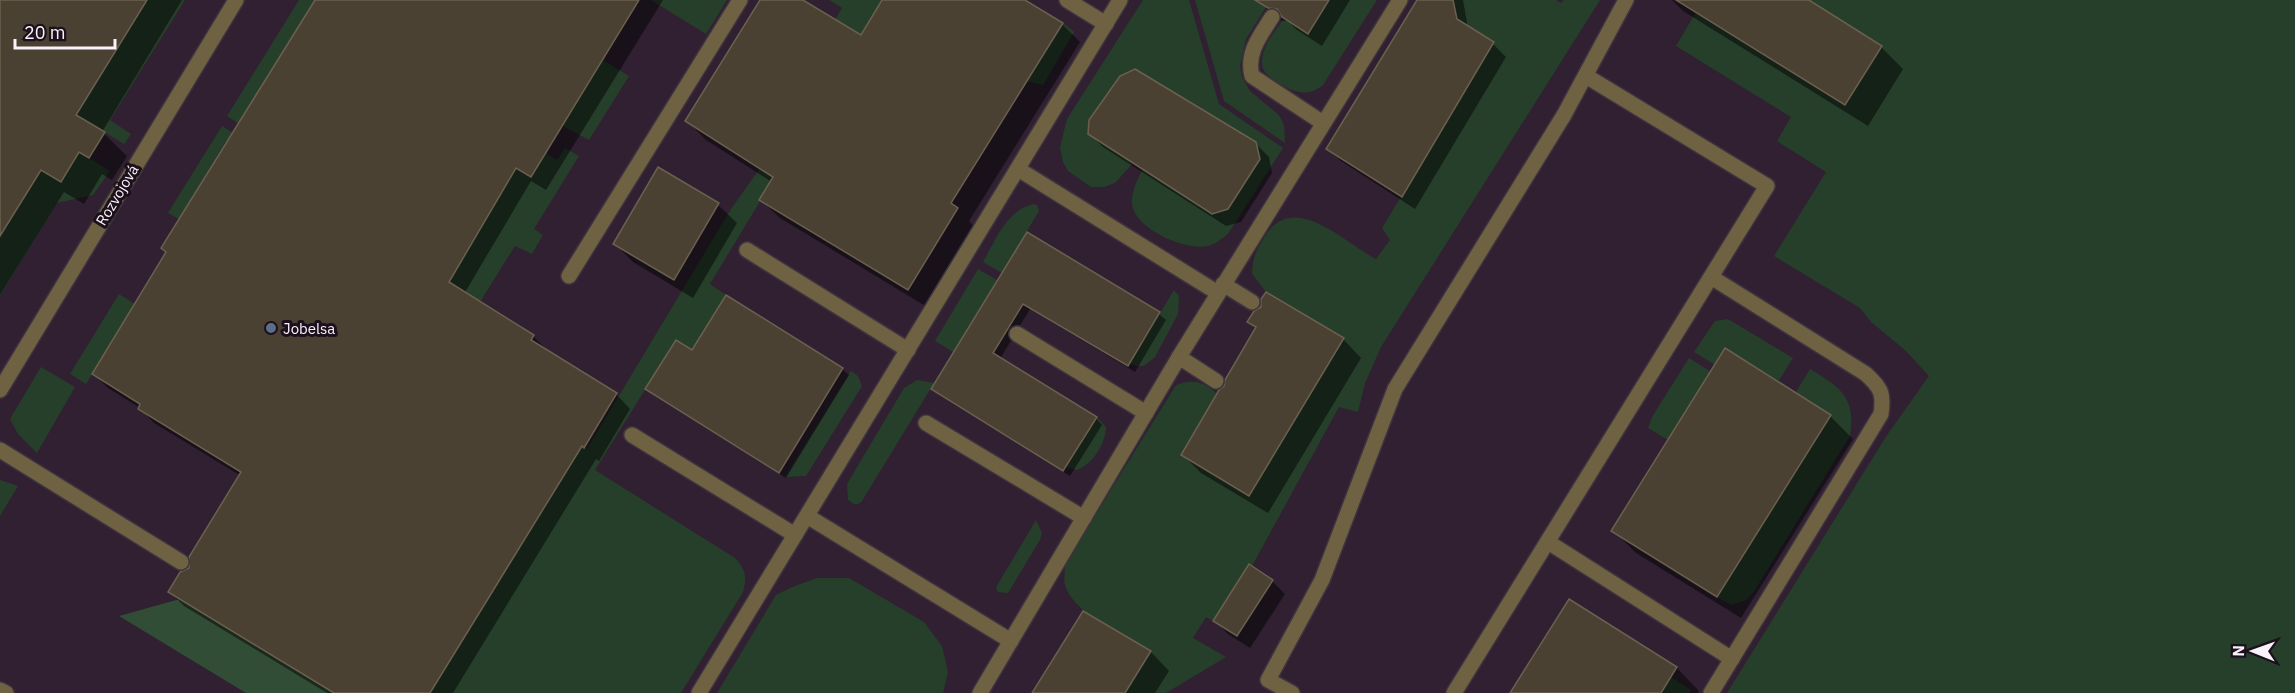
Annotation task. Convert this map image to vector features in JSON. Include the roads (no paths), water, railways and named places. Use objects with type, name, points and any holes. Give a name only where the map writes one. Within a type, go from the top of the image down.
[{"type":"lane","name":"Rozvojová","points":[[0,390],[236,0]]},
{"type":"lane","points":[[569,276],[740,0]]},
{"type":"lane","points":[[1067,0],[1106,24]]},
{"type":"lane","points":[[699,693],[1120,0]]},
{"type":"lane","points":[[980,693],[1179,357],[1400,0]]},
{"type":"lane","points":[[1292,693],[1268,680],[1322,580],[1395,389],[1586,76],[1626,0]]},
{"type":"lane","points":[[1272,17],[1255,44],[1250,66],[1252,76],[1323,123]]},
{"type":"lane","points":[[1454,693],[1767,186],[1586,76]]},
{"type":"lane","points":[[1017,169],[1221,289],[1252,302]]},
{"type":"lane","points":[[747,250],[908,350]]},
{"type":"lane","points":[[1711,277],[1866,374],[1878,386],[1883,398],[1881,414],[1711,693]]},
{"type":"lane","points":[[1017,334],[1146,413]]},
{"type":"lane","points":[[1179,357],[1216,381]]},
{"type":"lane","points":[[926,423],[1084,518]]},
{"type":"lane","points":[[632,435],[795,535]]},
{"type":"lane","points":[[0,450],[182,561]]},
{"type":"lane","points":[[807,516],[1011,641]]},
{"type":"lane","points":[[1548,542],[1732,658]]},
{"type":"lane","points":[[0,690],[6,693]]},
{"type":"place","name":"Jobelsa","points":[[271,328]]}]
